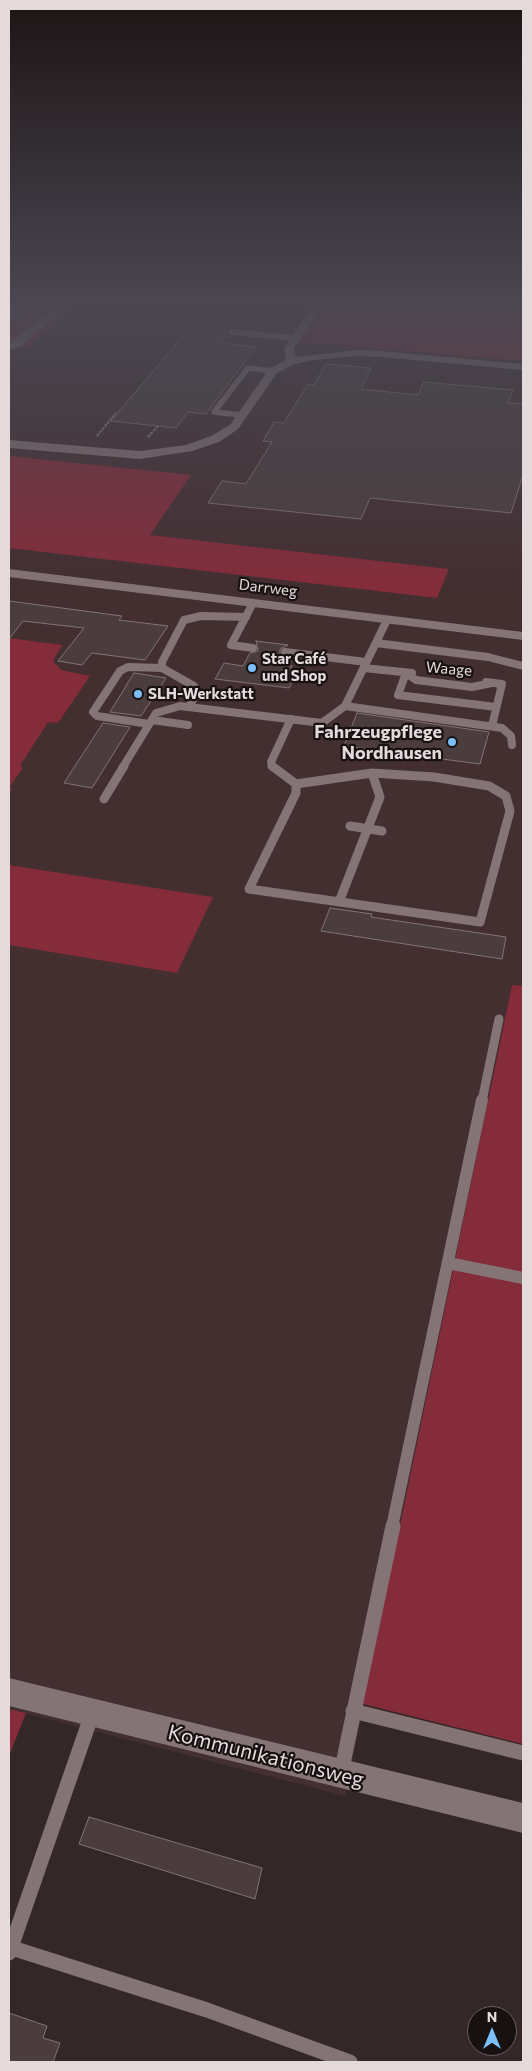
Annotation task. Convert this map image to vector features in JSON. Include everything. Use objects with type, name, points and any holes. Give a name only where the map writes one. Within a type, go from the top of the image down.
[{"type":"street","points":[[9,444],[108,454],[166,452],[188,448],[215,439],[234,427],[255,397]]},
{"type":"street","name":"Darrweg","points":[[9,573],[523,636]]},
{"type":"street","name":"Kommunikationsweg","points":[[9,1692],[92,1714],[523,1818]]},
{"type":"lane","points":[[226,397],[214,412],[242,415]]},
{"type":"lane","points":[[252,648],[231,646],[253,603]]},
{"type":"lane","points":[[162,668],[162,662],[184,620],[190,617],[201,616],[246,617]]},
{"type":"lane","points":[[104,799],[156,713],[180,706],[322,723],[345,706],[388,620]]},
{"type":"lane","points":[[376,643],[488,657],[523,666]]},
{"type":"lane","name":"Waage","points":[[285,652],[406,672],[416,680],[472,687],[492,683],[502,684],[496,707]]},
{"type":"lane","points":[[188,725],[97,716],[93,712],[120,671],[128,667],[162,668],[194,686],[196,694],[189,707]]},
{"type":"lane","points":[[406,672],[398,695],[496,707],[492,726]]},
{"type":"lane","points":[[345,706],[502,728],[511,736],[512,745]]},
{"type":"lane","points":[[291,719],[271,762],[273,768],[296,784],[372,773],[434,777],[489,786],[506,796],[510,810],[480,922],[249,889],[296,794],[296,784]]},
{"type":"lane","points":[[339,902],[380,797],[372,773]]},
{"type":"lane","points":[[350,826],[382,831]]},
{"type":"lane","points":[[341,1774],[499,1020]]},
{"type":"lane","points":[[448,1263],[523,1278]]},
{"type":"lane","points":[[353,1711],[523,1753]]},
{"type":"lane","points":[[92,1714],[10,1951],[207,2010],[350,2062]]},
{"type":"path","points":[[97,436],[116,413]]},
{"type":"path","points":[[148,438],[158,426]]},
{"type":"shaded area","points":[[9,397],[523,397],[523,986],[512,985],[345,1796],[9,1709]]},
{"type":"shaded area","points":[[9,456],[191,475],[150,535],[449,569],[437,598],[9,548]]},
{"type":"shaded area","points":[[9,638],[62,645],[53,661],[61,670],[90,676],[58,723],[48,722],[20,766],[23,767],[10,787],[12,788],[9,793]]},
{"type":"shaded area","points":[[9,865],[213,897],[177,973],[9,945]]},
{"type":"shaded area","points":[[512,985],[523,986],[523,1744],[363,1704]]},
{"type":"shaded area","points":[[9,1709],[26,1713],[9,1756]]},
{"type":"building","points":[[132,397],[219,397],[206,414],[188,412],[176,428],[111,421]]},
{"type":"building","points":[[300,397],[510,397],[508,403],[523,404],[523,475],[511,513],[370,498],[361,519],[208,503],[222,481],[246,484],[272,442],[263,441],[274,422],[284,423]]},
{"type":"building","points":[[9,601],[122,616],[119,620],[168,626],[145,660],[92,653],[82,665],[58,661],[84,628],[23,621],[9,639]]},
{"type":"building","points":[[256,641],[288,645],[280,649],[282,657],[279,664],[292,666],[289,671],[297,672],[289,688],[215,679],[224,663],[243,666],[250,653],[258,651]]},
{"type":"building","name":"SLH-Werkstatt","points":[[134,673],[166,678],[141,716],[110,712]]},
{"type":"building","points":[[357,713],[489,732],[480,764],[344,746]]},
{"type":"building","points":[[103,723],[130,727],[92,788],[64,783]]},
{"type":"building","points":[[330,908],[372,914],[371,917],[506,937],[502,959],[321,931]]},
{"type":"building","points":[[89,1817],[262,1868],[255,1899],[79,1844]]},
{"type":"building","points":[[9,2013],[47,2026],[43,2038],[60,2043],[53,2062],[9,2062]]},
{"type":"place","name":"Star Café und Shop","points":[[252,668]]},
{"type":"place","name":"SLH-Werkstatt","points":[[138,694]]},
{"type":"place","name":"Fahrzeugpflege Nordhausen","points":[[452,742]]}]
